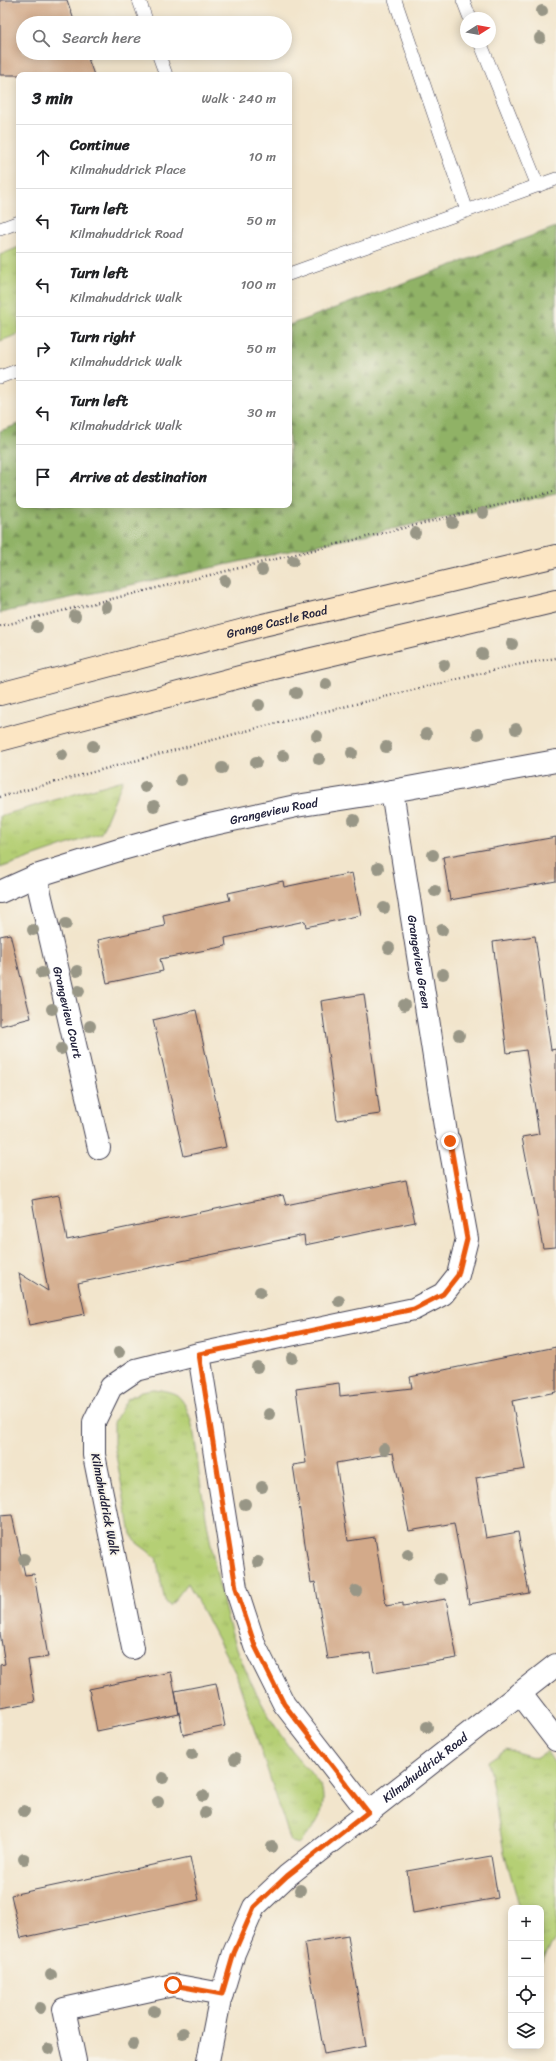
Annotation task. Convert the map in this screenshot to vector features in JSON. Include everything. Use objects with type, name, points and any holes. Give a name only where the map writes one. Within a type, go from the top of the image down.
[{"type":"main road","name":"Grange Castle Road","points":[[0,694],[270,623],[556,556]]},
{"type":"main road","points":[[0,740],[270,669],[556,601]]},
{"type":"street","name":"Grangeview Road","points":[[0,892],[36,876],[119,850],[206,826],[296,806],[392,792],[556,761]]},
{"type":"street","name":"Grangeview Green","points":[[392,792],[448,1137]]},
{"type":"street","name":"Grangeview Court","points":[[36,876],[99,1148]]},
{"type":"street","name":"Kilmahuddrick Walk","points":[[133,1648],[94,1455],[94,1422],[111,1387],[136,1370],[199,1354],[414,1309],[443,1294],[458,1275],[467,1239],[448,1137]]},
{"type":"street","points":[[199,1354],[236,1588],[255,1646],[284,1704],[368,1812]]},
{"type":"street","name":"Kilmahuddrick Road","points":[[208,2061],[222,1994],[234,1953],[254,1907],[287,1876],[556,1665]]},
{"type":"street","points":[[520,1693],[556,1740]]},
{"type":"street","points":[[76,2061],[64,2009],[173,1985],[222,1994]]},
{"type":"lane","points":[[139,0],[145,16]]},
{"type":"lane","points":[[395,0],[467,211]]},
{"type":"lane","points":[[463,0],[468,12]]},
{"type":"lane","points":[[482,48],[538,186]]},
{"type":"lane","points":[[161,60],[165,72]]},
{"type":"lane","points":[[292,273],[556,179]]},
{"type":"lane","points":[[0,229],[16,223]]},
{"type":"lane","points":[[0,377],[16,371]]},
{"type":"path","points":[[0,626],[556,491]]},
{"type":"path","points":[[0,797],[261,727],[516,665],[556,658]]},
{"type":"green space","points":[[556,227],[556,494],[0,613],[0,431],[16,425],[16,508],[292,508],[292,324]]},
{"type":"green space","points":[[16,248],[16,335],[0,341],[0,255]]},
{"type":"green space","points":[[123,780],[101,833],[0,868],[0,816]]},
{"type":"green space","points":[[153,1389],[177,1395],[184,1403],[192,1425],[195,1438],[199,1477],[215,1566],[227,1618],[245,1668],[277,1729],[322,1789],[323,1806],[318,1820],[298,1844],[291,1842],[236,1674],[188,1583],[170,1606],[165,1602],[156,1557],[137,1543],[131,1534],[114,1445],[114,1422],[127,1399],[141,1391]]},
{"type":"green space","points":[[506,1749],[536,1758],[547,1751],[556,1766],[556,1937],[544,1957],[544,1905],[519,1905],[504,1852],[488,1761]]},
{"type":"building","points":[[0,0],[67,0],[73,16],[16,16],[16,60],[89,60],[93,72],[16,72],[16,75],[0,75]]},
{"type":"building","points":[[556,837],[556,881],[450,900],[443,857]]},
{"type":"building","points":[[352,873],[361,915],[306,927],[305,921],[225,938],[226,946],[160,959],[163,971],[107,983],[98,940],[165,926],[163,915],[230,900],[228,893],[283,881],[284,887]]},
{"type":"building","points":[[10,934],[31,1018],[0,1026],[0,936]]},
{"type":"building","points":[[535,936],[551,1050],[556,1049],[556,1247],[543,1248],[522,1137],[539,1134],[526,1050],[507,1053],[493,942]]},
{"type":"building","points":[[364,994],[380,1114],[337,1120],[321,1001]]},
{"type":"building","points":[[196,1010],[226,1147],[184,1156],[153,1020]]},
{"type":"building","points":[[406,1180],[415,1222],[305,1245],[304,1235],[78,1283],[85,1314],[29,1325],[19,1273],[48,1291],[32,1200],[59,1195],[67,1240],[283,1195],[286,1205]]},
{"type":"building","points":[[556,1347],[556,1392],[512,1401],[525,1469],[476,1478],[486,1538],[518,1532],[529,1593],[469,1604],[454,1523],[409,1531],[393,1453],[336,1463],[348,1541],[375,1537],[386,1606],[403,1603],[403,1606],[446,1599],[457,1658],[374,1672],[371,1653],[328,1659],[315,1582],[311,1583],[293,1465],[306,1463],[296,1389],[339,1383],[340,1396],[412,1388],[410,1377]]},
{"type":"building","points":[[12,1515],[25,1575],[34,1574],[48,1657],[28,1660],[35,1702],[0,1708],[0,1665],[5,1664],[0,1633],[0,1516]]},
{"type":"building","points":[[171,1672],[179,1714],[97,1731],[89,1689]]},
{"type":"building","points":[[216,1683],[225,1726],[183,1735],[175,1691]]},
{"type":"building","points":[[491,1856],[498,1898],[413,1913],[407,1871]]},
{"type":"building","points":[[190,1857],[199,1900],[21,1938],[11,1895]]},
{"type":"building","points":[[348,1936],[366,2046],[324,2054],[305,1943]]},
{"type":"route","points":[[173,1985],[222,1994],[234,1953],[254,1907],[287,1876],[368,1812],[284,1704],[255,1646],[236,1588],[199,1354],[414,1309],[443,1294],[458,1275],[467,1239],[450,1141]]}]
